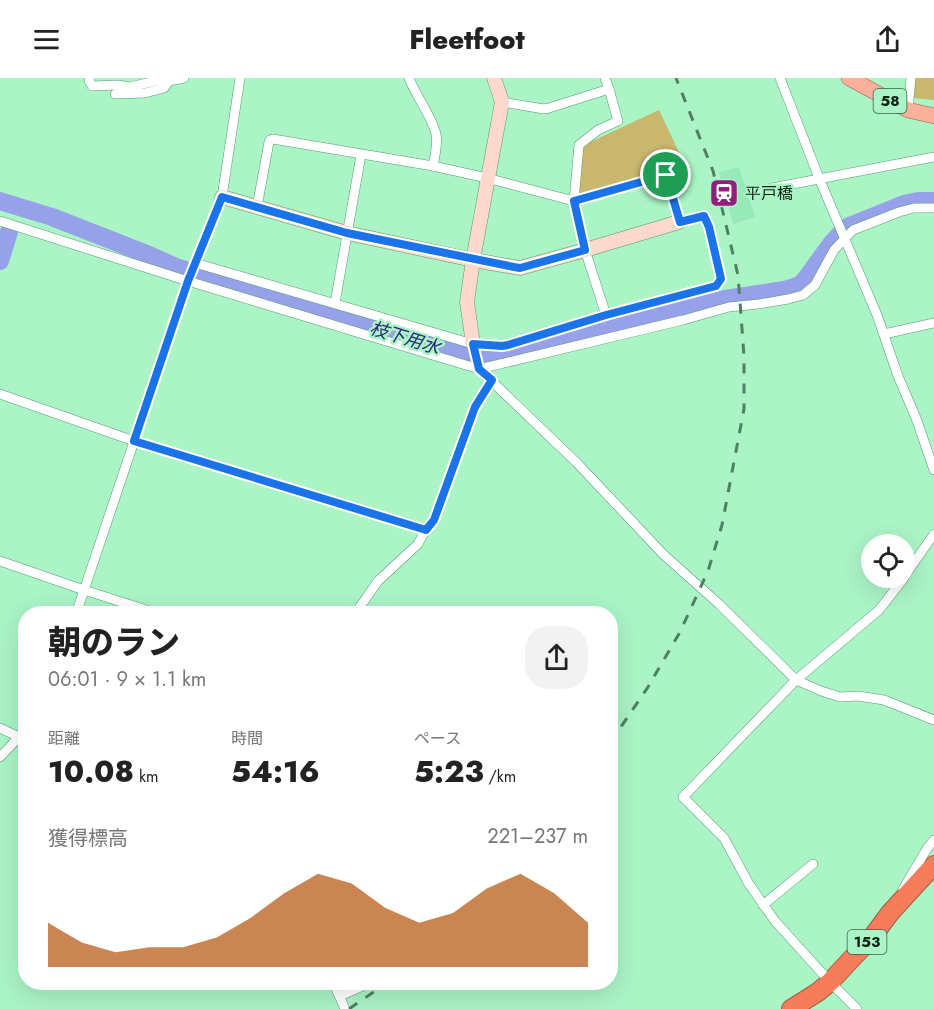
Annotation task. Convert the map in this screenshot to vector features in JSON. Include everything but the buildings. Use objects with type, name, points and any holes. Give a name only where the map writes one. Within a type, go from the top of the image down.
[{"type":"highway","name":"153","points":[[791,1009],[830,982],[934,865]]},
{"type":"main road","name":"58","points":[[849,78],[908,110],[934,116]]},
{"type":"street","points":[[90,78],[92,86],[130,87],[155,81],[184,78]]},
{"type":"street","points":[[79,606],[189,278],[222,197],[240,78]]},
{"type":"street","points":[[409,78],[436,134],[433,166]]},
{"type":"street","points":[[478,367],[467,302],[501,102],[494,78]]},
{"type":"street","points":[[605,78],[618,121],[598,130],[579,145],[574,201],[585,250],[606,315]]},
{"type":"street","points":[[780,78],[884,334],[934,470]]},
{"type":"street","points":[[908,110],[911,78]]},
{"type":"street","points":[[501,102],[544,109],[609,88]]},
{"type":"street","points":[[257,207],[270,140],[273,139],[433,166],[574,201],[666,175],[680,222]]},
{"type":"street","points":[[335,303],[361,155]]},
{"type":"street","points":[[751,192],[934,157]]},
{"type":"street","points":[[195,263],[473,344],[502,346],[716,286],[721,279],[709,227],[704,216],[520,268],[347,233],[222,197]]},
{"type":"street","points":[[478,367],[729,307],[759,304],[803,295],[815,285],[827,261],[844,237],[853,230],[899,212],[914,208],[934,208]]},
{"type":"street","points":[[0,221],[478,367],[577,463],[664,555],[719,604],[796,680],[840,697],[858,696],[884,700],[934,720]]},
{"type":"street","points":[[884,334],[934,323]]},
{"type":"street","points":[[361,606],[378,581],[418,544],[434,520],[475,407],[492,380]]},
{"type":"street","points":[[0,394],[134,441],[426,530]]},
{"type":"street","points":[[915,561],[934,534]]},
{"type":"street","points":[[0,561],[134,606]]},
{"type":"street","points":[[857,1009],[775,921],[749,884],[724,838],[683,797],[796,680],[879,610],[896,588]]},
{"type":"street","points":[[0,728],[18,737]]},
{"type":"street","points":[[0,757],[18,738]]},
{"type":"street","points":[[890,913],[934,840]]},
{"type":"street","points":[[763,905],[813,864]]},
{"type":"street","points":[[337,990],[345,1009]]},
{"type":"street","points":[[340,996],[354,990]]},
{"type":"shaded area","points":[[908,78],[934,78],[934,100],[902,97]]},
{"type":"shaded area","points":[[659,110],[685,165],[579,194],[584,145]]},
{"type":"shaded area","points":[[739,167],[755,217],[733,224],[719,172]]},
{"type":"waterway","name":"枝下用水","points":[[0,201],[52,217],[176,267],[455,353],[487,358],[508,358],[675,309],[794,287],[801,284],[847,227],[904,204],[934,201]]},
{"type":"waterway","points":[[0,261],[9,232]]},
{"type":"railway","points":[[618,731],[648,687],[680,632],[708,571],[722,525],[744,409],[744,356],[738,275],[713,171],[676,78]]},
{"type":"railway","points":[[349,1009],[376,990]]},
{"type":"place","name":"平戸橋","points":[[724,193]]},
{"type":"route","points":[[666,175],[680,222],[704,216],[709,227],[721,279],[718,284],[508,345],[473,344],[479,369],[492,380],[475,407],[434,520],[426,530],[134,441],[193,266],[222,197],[347,233],[520,268],[585,250],[574,201],[666,175]]}]
